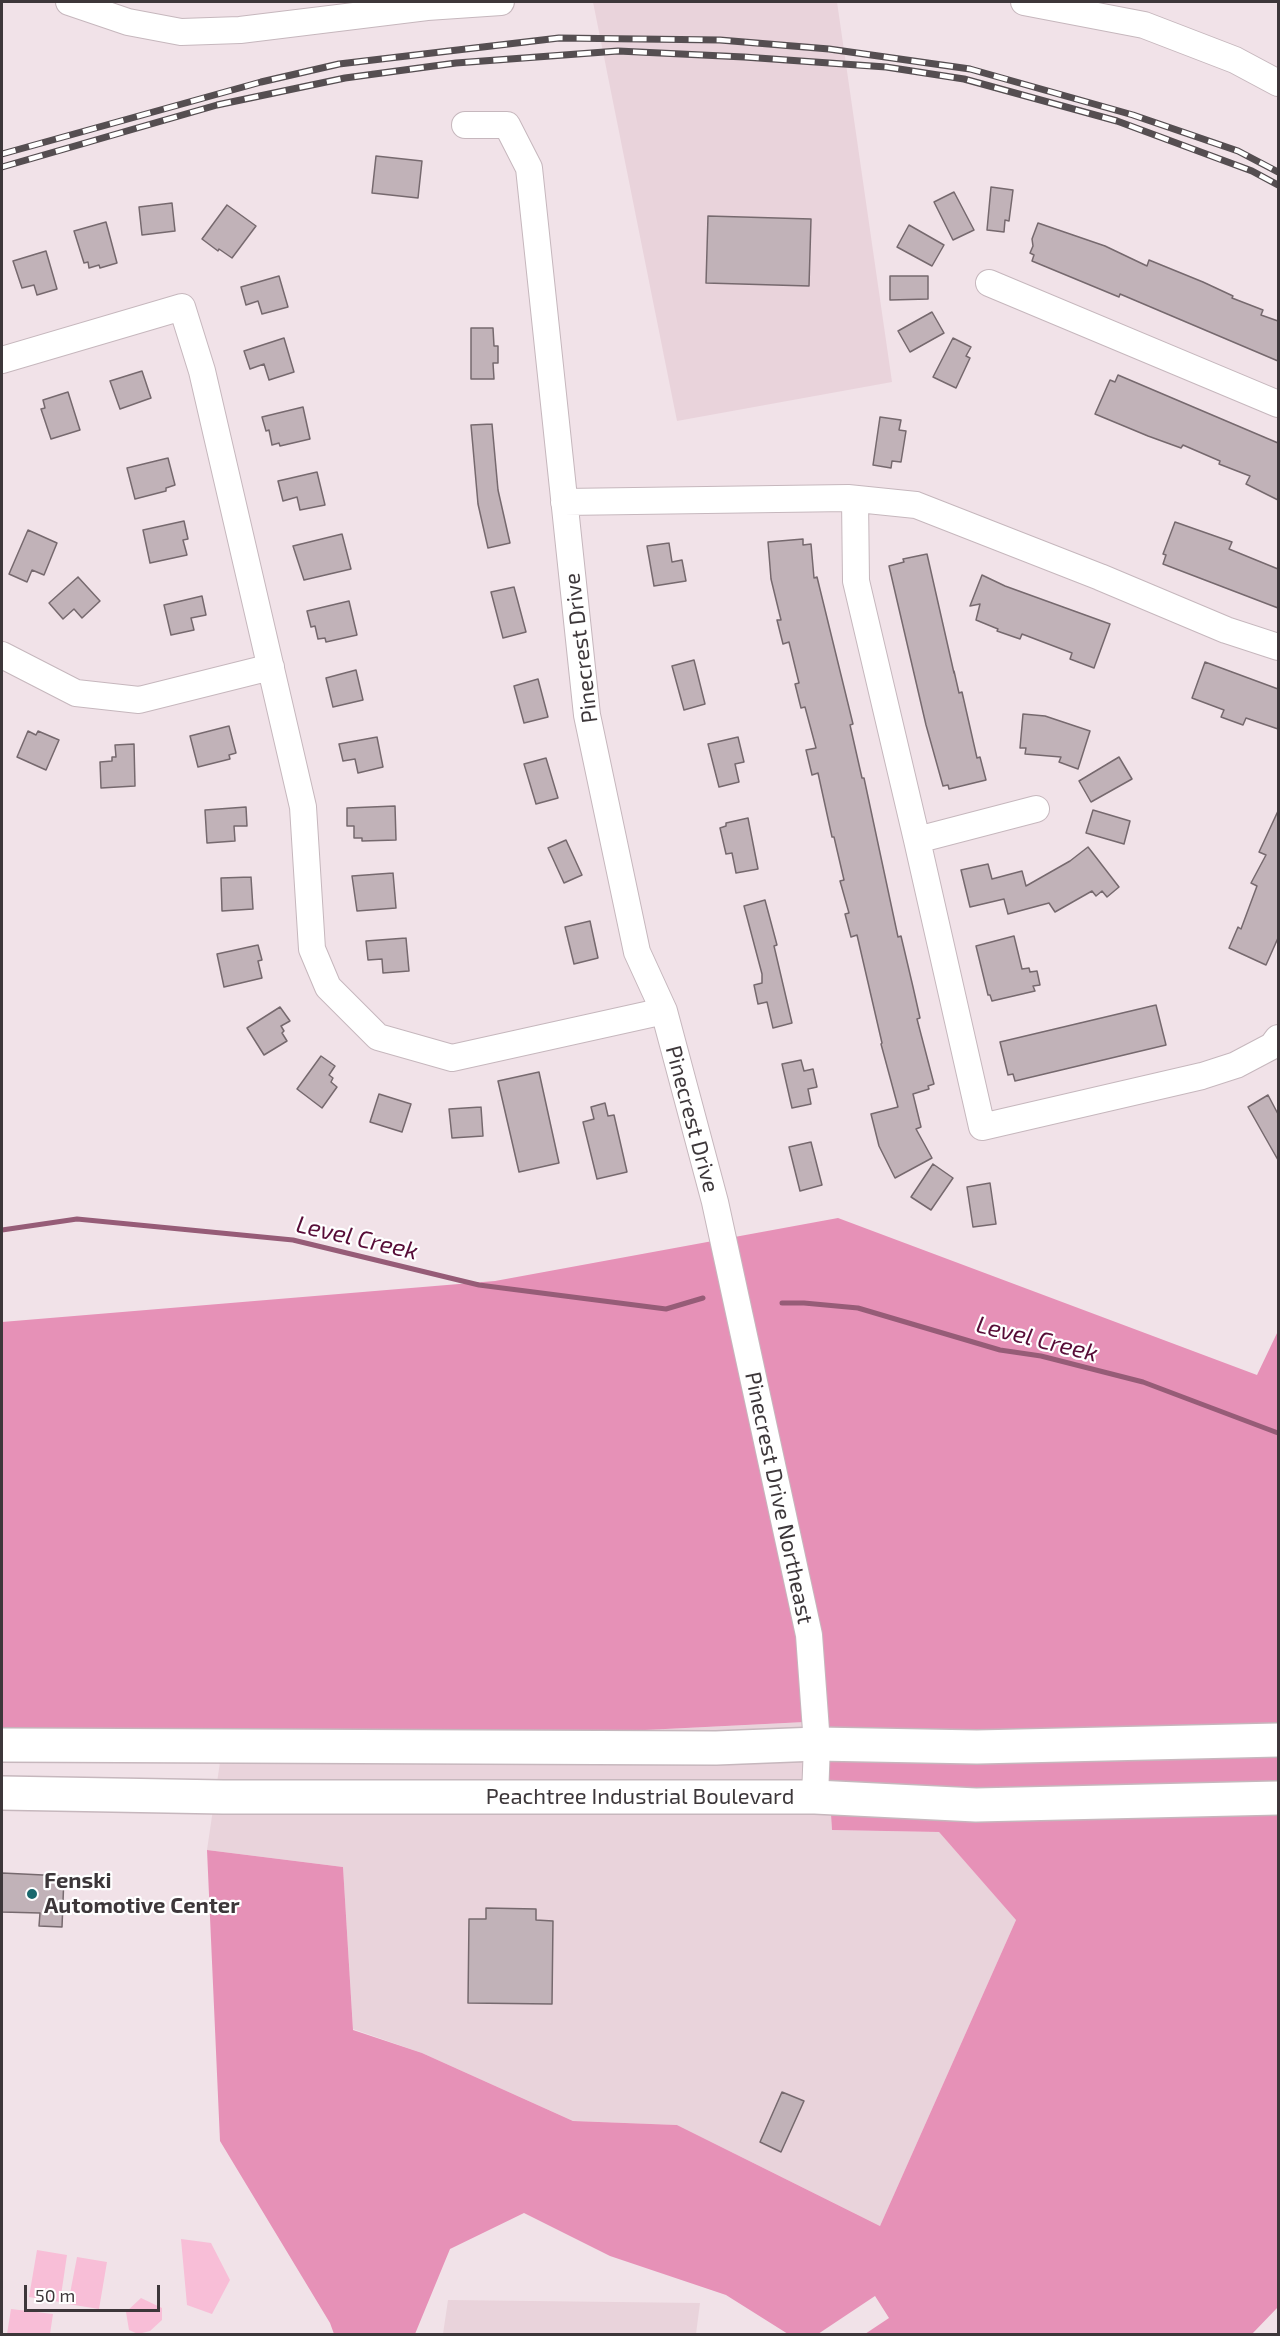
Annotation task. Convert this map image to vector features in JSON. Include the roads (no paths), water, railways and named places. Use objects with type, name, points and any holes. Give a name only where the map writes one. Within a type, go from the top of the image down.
[{"type":"highway","points":[[2,1745],[716,1748],[817,1744],[977,1747],[1278,1740]]},
{"type":"highway","name":"Peachtree Industrial Boulevard","points":[[2,1793],[223,1797],[815,1797],[976,1805],[1278,1797]]},
{"type":"street","points":[[69,2],[128,22],[181,32],[240,30],[427,7],[501,2]]},
{"type":"street","points":[[1024,2],[1144,25],[1235,60],[1278,83]]},
{"type":"street","name":"Pinecrest Drive","points":[[465,125],[507,125],[529,168],[587,715],[637,952],[664,1011],[715,1202]]},
{"type":"street","points":[[989,283],[1278,404]]},
{"type":"street","points":[[2,360],[182,307],[202,371],[303,807],[312,949],[328,987],[378,1037],[452,1058],[664,1011]]},
{"type":"street","points":[[564,502],[855,499],[916,505],[1100,577],[1226,630],[1278,647]]},
{"type":"street","points":[[855,499],[856,581],[918,840],[982,1127],[1202,1076],[1236,1065],[1272,1046],[1278,1038]]},
{"type":"street","points":[[2,655],[76,693],[139,700],[271,667]]},
{"type":"street","points":[[918,840],[1036,809]]},
{"type":"street","name":"Pinecrest Drive Northeast","points":[[715,1202],[809,1635],[817,1744],[815,1797]]},
{"type":"waterway","name":"Level Creek","points":[[2,1230],[77,1219],[293,1240],[479,1285],[666,1309],[703,1298]]},
{"type":"waterway","name":"Level Creek","points":[[782,1303],[858,1308],[1000,1350],[1041,1356],[1143,1382],[1278,1433]]},
{"type":"railway","points":[[2,154],[261,82],[339,64],[559,38],[720,40],[829,49],[970,69],[1133,115],[1238,151],[1278,172]]},
{"type":"railway","points":[[2,167],[217,105],[345,78],[456,63],[618,51],[886,67],[964,79],[1117,121],[1252,171],[1278,185]]},
{"type":"place","name":"Fenski Automotive Center","points":[[32,1894]]}]
